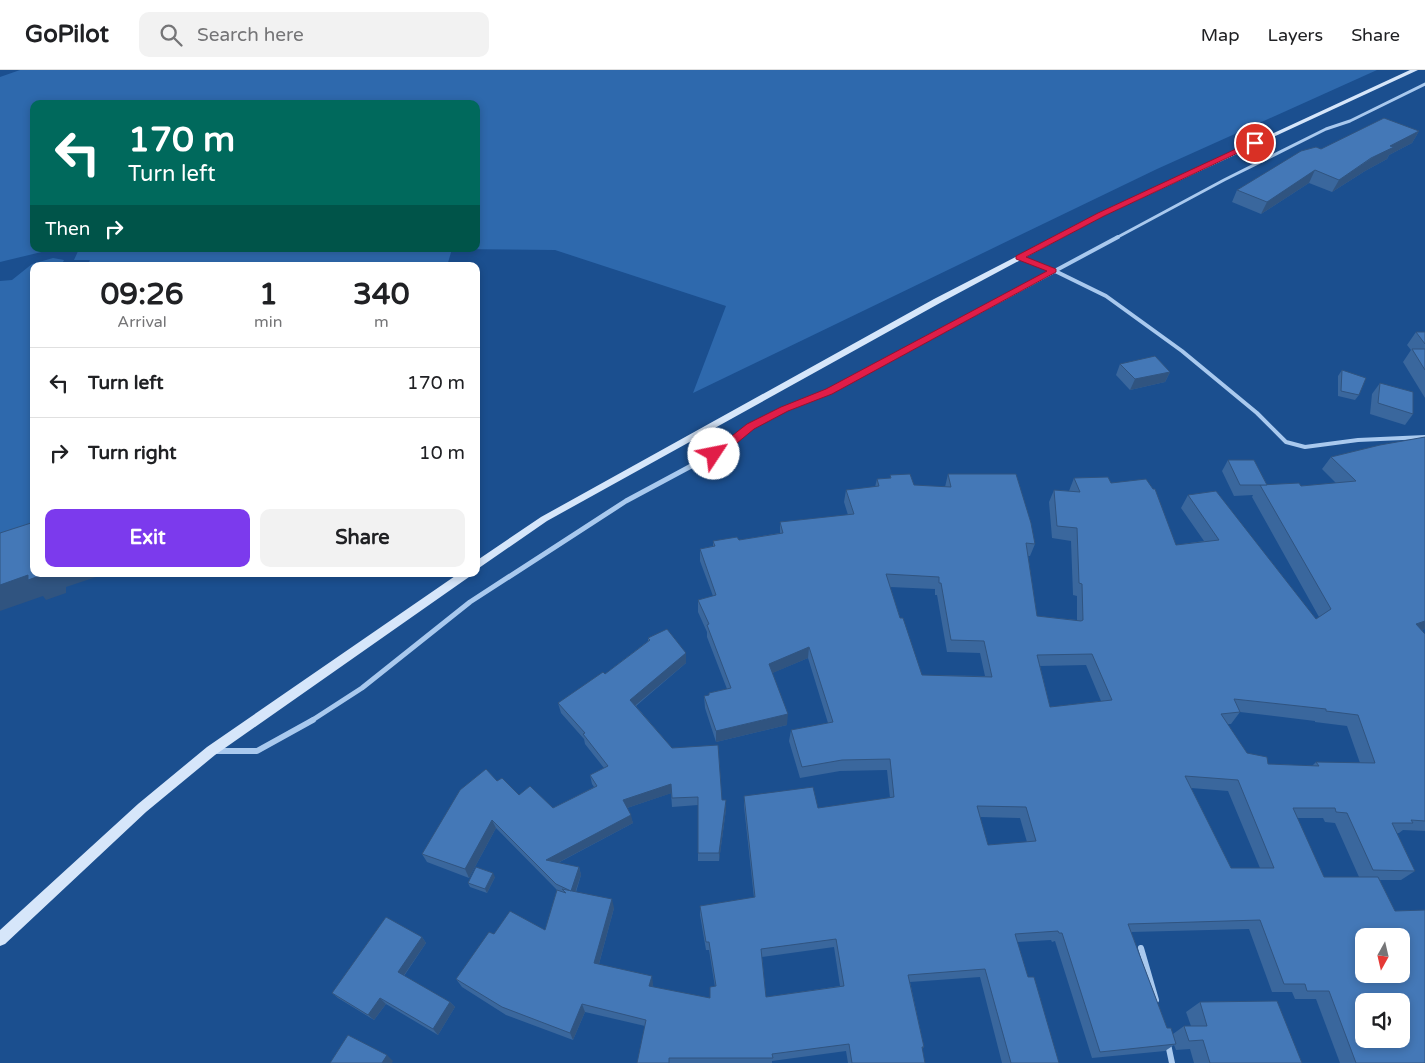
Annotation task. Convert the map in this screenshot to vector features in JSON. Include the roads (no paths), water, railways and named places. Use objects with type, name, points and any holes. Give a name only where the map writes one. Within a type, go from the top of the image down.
[{"type":"main road","points":[[480,563],[544,519],[1019,257],[1101,215],[1415,70]]},
{"type":"main road","points":[[0,939],[142,808],[211,750],[461,577]]},
{"type":"street","points":[[211,750],[257,751],[300,728],[362,688],[470,602],[626,501],[728,446],[750,427],[784,409],[829,392],[1053,270],[1240,172],[1326,129],[1350,121],[1425,84]]},
{"type":"street","points":[[1019,257],[1053,270],[1106,296],[1182,351],[1257,412],[1286,442],[1305,447],[1358,440],[1425,437]]},
{"type":"street","points":[[1141,948],[1159,1011]]},
{"type":"street","points":[[1166,1038],[1172,1063]]}]
